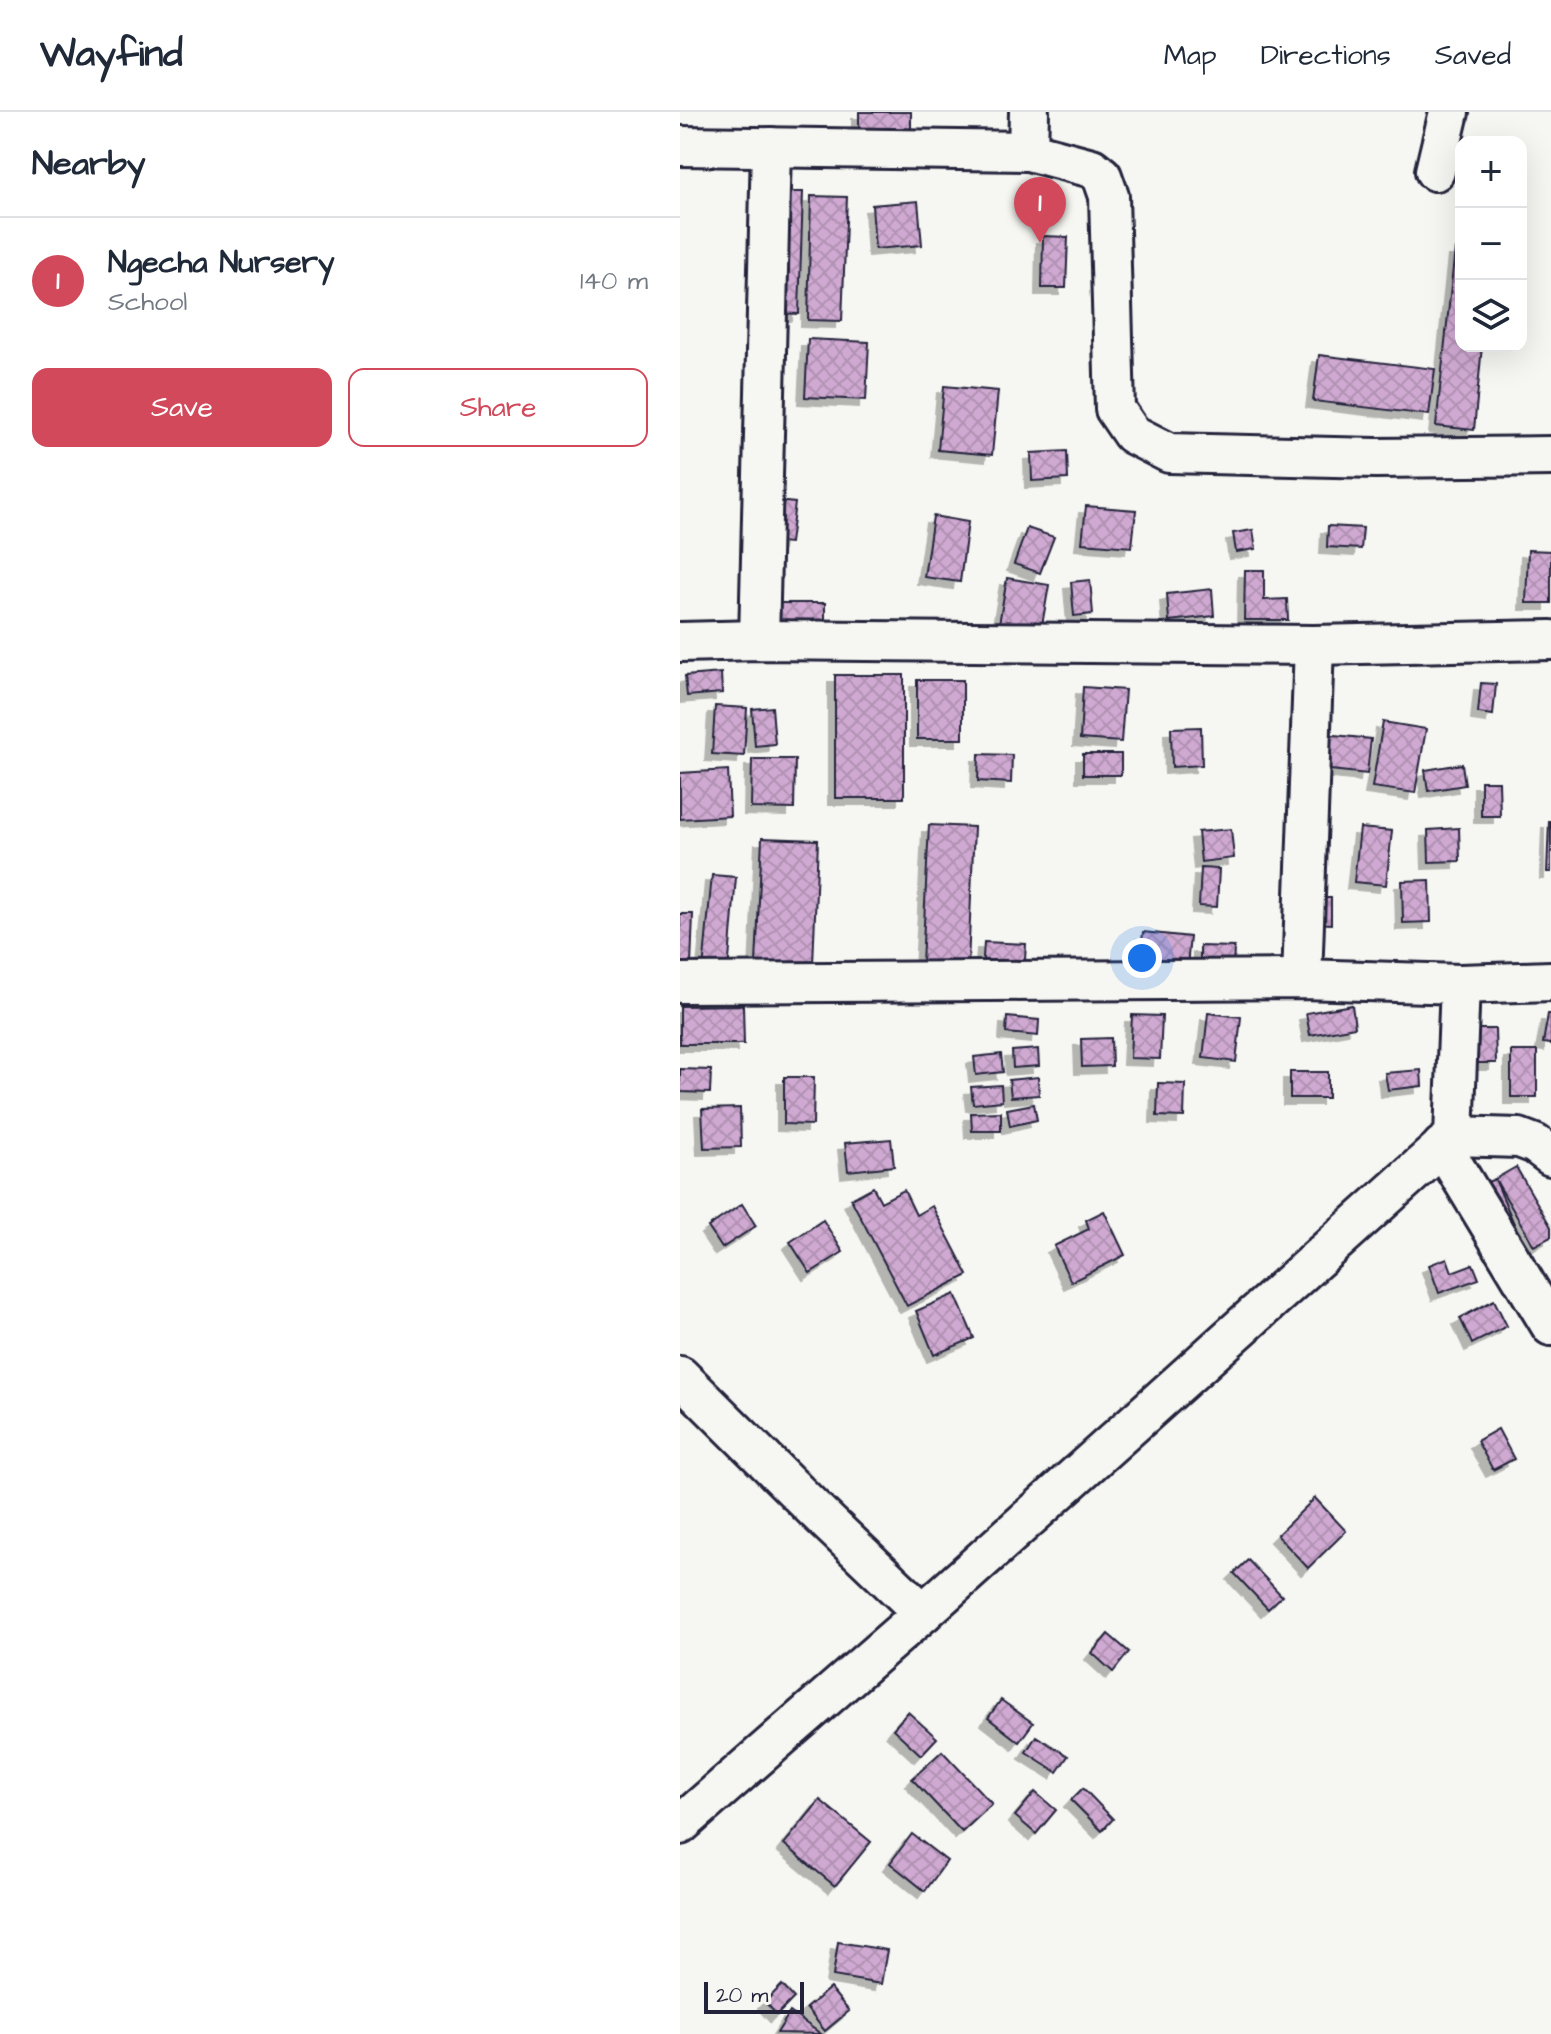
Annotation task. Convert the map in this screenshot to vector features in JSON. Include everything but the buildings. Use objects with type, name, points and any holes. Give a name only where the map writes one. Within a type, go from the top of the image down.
[{"type":"street","points":[[1028,151],[1029,112]]},
{"type":"street","points":[[1435,171],[1449,112]]},
{"type":"street","points":[[680,146],[1028,151],[1092,168],[1102,176],[1109,196],[1115,409],[1132,434],[1169,453],[1376,458],[1551,456]]},
{"type":"street","points":[[759,640],[771,147]]},
{"type":"street","points":[[680,642],[1314,645],[1551,640]]},
{"type":"street","points":[[1302,979],[1314,645]]},
{"type":"street","points":[[680,983],[1302,979],[1460,984],[1551,981]]},
{"type":"street","points":[[1460,984],[1448,1141],[1551,1326]]},
{"type":"street","points":[[680,1825],[923,1613],[1448,1141],[1519,1138],[1535,1144],[1551,1156]]},
{"type":"street","points":[[680,1376],[923,1613]]},
{"type":"place","name":"Ngecha Nursery","points":[[1040,243]]}]
